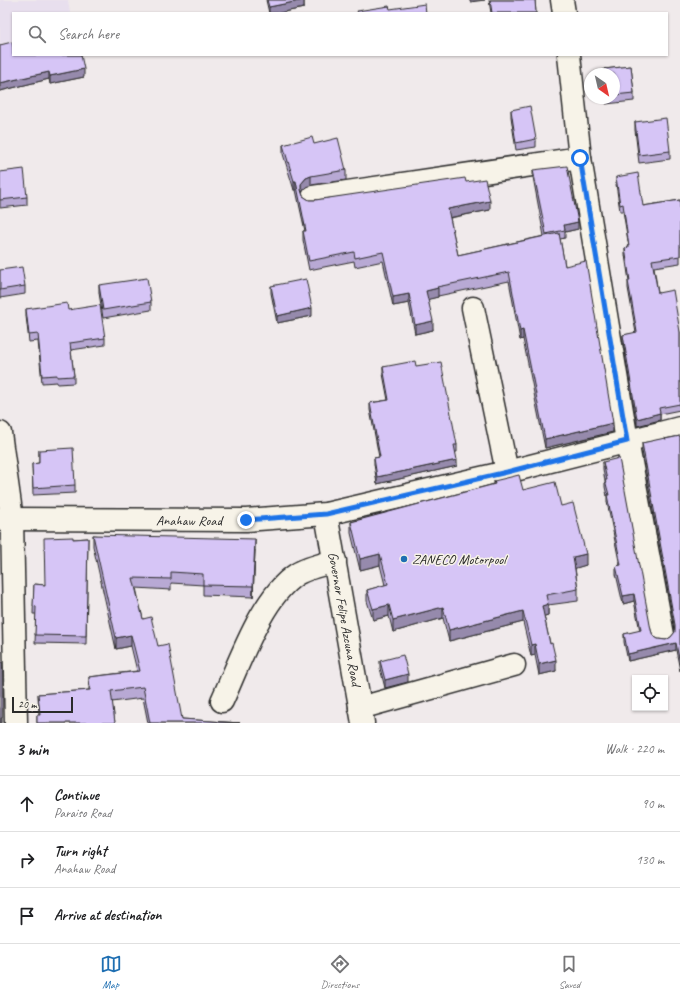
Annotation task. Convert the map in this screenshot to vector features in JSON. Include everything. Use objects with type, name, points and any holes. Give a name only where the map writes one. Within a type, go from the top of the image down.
[{"type":"street","points":[[562,0],[564,12]]},
{"type":"street","points":[[569,56],[580,158],[627,441],[663,635]]},
{"type":"street","points":[[314,197],[580,158]]},
{"type":"street","points":[[473,308],[507,472]]},
{"type":"street","name":"Anahaw Road","points":[[6,519],[246,520],[326,514],[507,472],[680,428]]},
{"type":"street","points":[[0,433],[6,519],[16,723]]},
{"type":"street","name":"Governor Felipe Azcuna Road","points":[[326,514],[362,716]]},
{"type":"street","points":[[222,701],[258,620],[272,599],[286,582],[298,573],[335,561]]},
{"type":"street","points":[[362,716],[514,665]]},
{"type":"shaded area","points":[[0,0],[68,0],[70,12],[12,12],[12,41],[0,44]]},
{"type":"building","points":[[267,0],[304,0],[269,7]]},
{"type":"building","points":[[490,0],[535,0],[536,12],[492,12]]},
{"type":"building","points":[[425,4],[426,12],[357,11],[389,6],[390,9]]},
{"type":"building","points":[[12,42],[12,56],[81,56],[84,69],[50,76],[49,72],[0,83],[0,45]]},
{"type":"building","points":[[631,66],[634,93],[620,94],[620,68],[613,68]]},
{"type":"building","points":[[530,106],[536,139],[516,143],[511,110]]},
{"type":"building","points":[[666,118],[670,151],[639,155],[635,122]]},
{"type":"building","points":[[312,137],[314,144],[338,138],[346,170],[306,178],[301,184],[301,190],[303,196],[309,200],[465,178],[466,182],[485,179],[490,201],[448,209],[458,255],[559,233],[565,266],[586,261],[613,423],[545,439],[523,330],[520,331],[509,272],[437,287],[438,288],[426,291],[433,321],[415,325],[409,294],[393,297],[383,252],[355,258],[354,252],[309,261],[303,231],[306,231],[296,181],[294,181],[283,145]]},
{"type":"building","points":[[567,166],[578,222],[564,225],[565,230],[546,234],[533,170]]},
{"type":"building","points":[[24,169],[27,197],[0,200],[0,172]]},
{"type":"building","points":[[638,173],[643,206],[680,200],[680,256],[652,260],[658,293],[673,290],[680,332],[680,404],[659,408],[660,413],[637,419],[623,335],[637,332],[628,281],[630,281],[625,248],[629,247],[623,204],[620,205],[616,177]]},
{"type":"building","points":[[22,267],[25,286],[0,290],[0,270]]},
{"type":"building","points":[[147,278],[151,302],[103,310],[99,285]]},
{"type":"building","points":[[306,279],[312,308],[277,316],[271,286]]},
{"type":"building","points":[[67,303],[68,310],[100,305],[105,338],[70,343],[74,376],[42,376],[38,334],[29,335],[26,309]]},
{"type":"building","points":[[415,361],[416,366],[441,362],[457,445],[454,445],[457,460],[377,477],[374,458],[380,457],[370,403],[389,400],[383,367]]},
{"type":"building","points":[[680,436],[680,664],[676,643],[628,654],[624,634],[641,630],[634,594],[623,596],[616,566],[621,565],[607,495],[609,495],[605,480],[607,480],[603,462],[619,458],[651,630],[653,636],[658,639],[666,640],[675,632],[675,625],[642,443]]},
{"type":"building","points":[[73,448],[75,485],[33,488],[32,464],[39,463],[39,450]]},
{"type":"building","points":[[519,475],[523,490],[555,482],[561,506],[573,503],[586,554],[573,557],[578,589],[546,595],[548,604],[542,606],[550,644],[552,643],[556,660],[539,664],[535,644],[531,645],[523,611],[449,630],[443,607],[393,620],[389,605],[373,609],[367,590],[388,584],[380,554],[360,559],[351,522],[495,484],[494,481]]},
{"type":"building","points":[[93,535],[255,539],[253,586],[203,585],[203,574],[171,572],[171,579],[133,578],[143,619],[151,617],[158,646],[168,644],[182,719],[240,723],[150,723],[143,687],[111,691],[115,723],[37,723],[37,715],[40,715],[38,694],[90,690],[89,677],[140,671],[131,635],[116,638]]},
{"type":"building","points":[[73,537],[73,539],[88,538],[86,636],[35,635],[36,607],[33,606],[34,584],[45,585],[44,538]]},
{"type":"building","points":[[403,655],[408,674],[385,680],[380,661]]},
{"type":"building","points":[[0,662],[2,662],[1,723],[0,723]]},
{"type":"place","name":"ZANECO Motorpool","points":[[404,559]]},
{"type":"route","points":[[246,520],[326,514],[507,472],[627,441],[580,158]]}]
